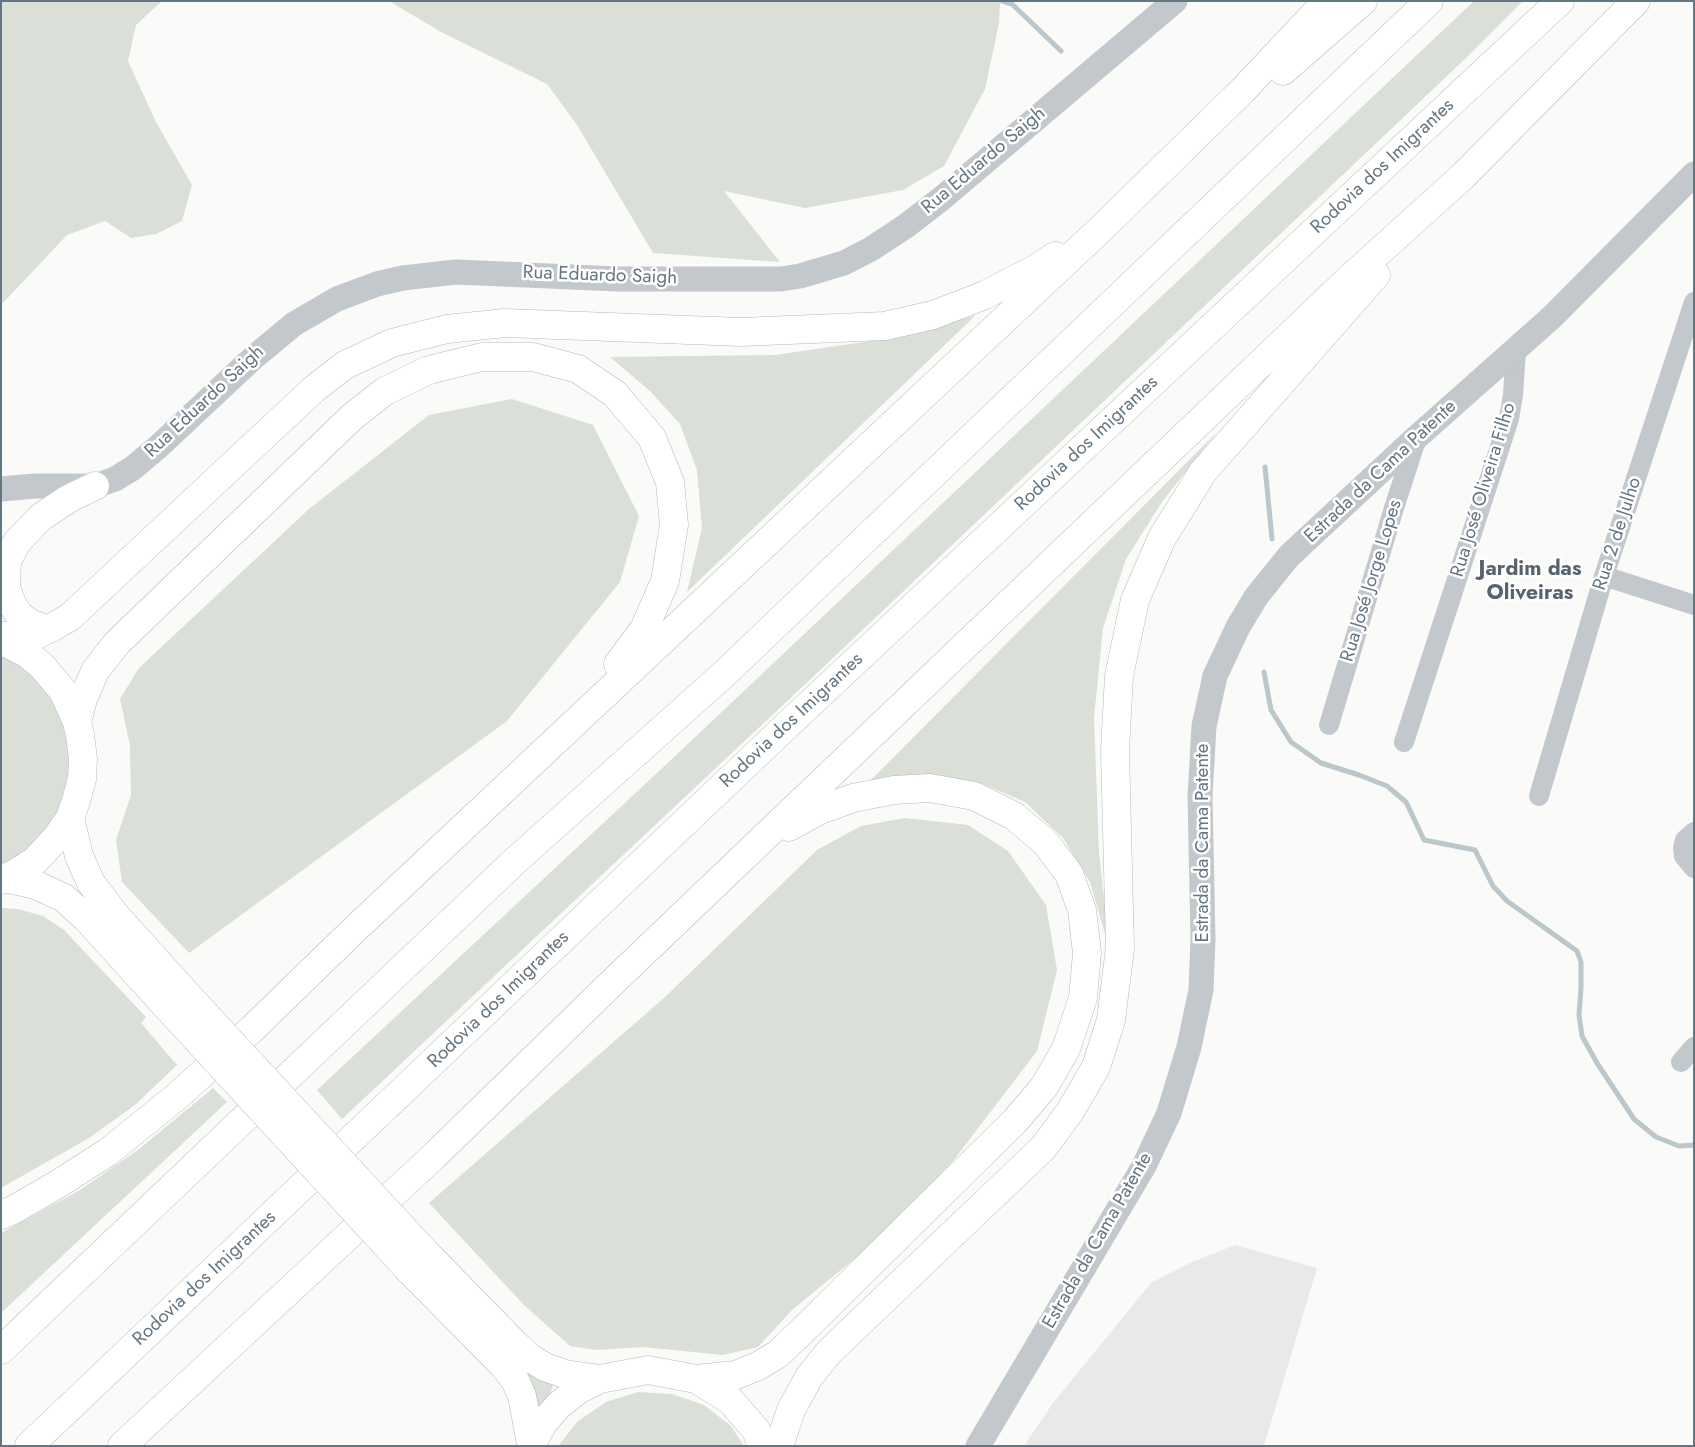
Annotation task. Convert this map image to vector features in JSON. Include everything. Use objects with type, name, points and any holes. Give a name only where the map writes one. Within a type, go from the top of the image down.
[{"type":"main road","points":[[1,1215],[58,1184],[108,1152],[175,1098],[252,1029],[355,928],[1105,225],[1243,90],[1327,1]]},
{"type":"main road","points":[[1243,90],[1262,89],[1363,1]]},
{"type":"main road","points":[[1,1350],[515,862],[724,674],[1429,1]]},
{"type":"main road","name":"Rodovia dos Imigrantes","points":[[29,1446],[782,730],[1560,1]]},
{"type":"main road","points":[[122,1446],[436,1154],[526,1064],[1349,279],[1462,176],[1636,1]]},
{"type":"main road","points":[[779,1446],[791,1410],[804,1385],[829,1352],[1044,1147],[1071,1110],[1096,1067],[1111,1020],[1120,948],[1114,750],[1119,676],[1135,600],[1162,538],[1203,472],[1462,176]]},
{"type":"main road","points":[[1,636],[36,634],[70,617],[314,389],[345,365],[392,343],[446,328],[505,323],[740,332],[886,326],[933,315],[984,295],[1037,268],[1105,225]]},
{"type":"main road","points":[[77,722],[95,671],[117,642],[352,418],[385,391],[429,370],[482,357],[533,357],[578,369],[615,394],[652,438],[670,482],[674,525],[665,581],[644,629],[581,716]]},
{"type":"main road","points":[[47,630],[30,624],[20,616],[12,604],[6,587],[7,561],[17,542],[41,518],[70,498],[95,486]]},
{"type":"main road","points":[[1,640],[29,655],[54,678],[69,702],[77,722],[82,748],[82,779],[70,818],[42,854],[26,867],[3,879]]},
{"type":"main road","points":[[531,1445],[543,1423],[559,1405],[578,1390],[600,1379],[648,1370],[696,1379],[736,1375],[758,1366],[778,1354],[1014,1121],[1044,1087],[1066,1049],[1083,998],[1087,953],[1082,910],[1068,874],[1045,842],[1014,816],[974,796],[930,788],[894,790],[853,798],[820,810],[759,842]]},
{"type":"main road","points":[[70,818],[79,856],[91,883],[174,997]]},
{"type":"main road","points":[[3,879],[36,884],[69,902],[174,997],[417,1262],[515,1380],[522,1396],[531,1445]]},
{"type":"main road","points":[[417,1262],[530,1358],[545,1367],[565,1374],[600,1379]]},
{"type":"main road","points":[[696,1379],[730,1400],[756,1430],[762,1446]]},
{"type":"main road","points":[[128,1446],[154,1417]]},
{"type":"street","name":"Rua Eduardo Saigh","points":[[1,489],[35,486],[95,486],[115,480],[137,464],[253,358],[294,324],[337,299],[370,286],[403,278],[456,272],[618,279],[781,279],[800,276],[844,263],[871,249],[906,226],[941,199],[1175,1]]},
{"type":"street","name":"Estrada da Cama Patente","points":[[978,1446],[1144,1166],[1169,1114],[1189,1047],[1201,990],[1203,939],[1200,797],[1204,726],[1215,676],[1238,628],[1256,597],[1289,556],[1552,317],[1694,174]]},
{"type":"street","name":"Rua 2 de Julho","points":[[1539,796],[1604,576],[1694,302]]},
{"type":"street","name":"Rua José Oliveira Filho","points":[[1404,742],[1509,420],[1516,350]]},
{"type":"street","name":"Rua José Jorge Lopes","points":[[1329,725],[1417,438]]},
{"type":"street","points":[[1604,576],[1694,605]]},
{"type":"street","points":[[1694,832],[1685,840],[1683,848],[1684,856],[1694,868]]},
{"type":"shaded area","points":[[1,1],[162,1],[136,25],[128,61],[156,122],[192,185],[182,221],[156,234],[131,238],[105,221],[67,235],[1,305]]},
{"type":"shaded area","points":[[389,1],[1000,1],[999,23],[985,89],[944,166],[903,190],[805,208],[724,191],[780,262],[653,253],[577,125],[547,84],[441,32]]},
{"type":"shaded area","points":[[1474,1],[1523,1],[1466,58],[816,674],[342,1119],[317,1090],[672,759]]},
{"type":"shaded area","points":[[976,315],[687,592],[702,528],[697,470],[680,424],[650,391],[610,357],[775,355],[905,336]]},
{"type":"shaded area","points":[[512,399],[593,425],[639,516],[620,582],[507,721],[189,953],[122,882],[116,840],[131,795],[130,746],[120,699],[139,668],[309,509],[429,415]]},
{"type":"shaded area","points":[[1217,432],[1162,502],[1126,559],[1103,628],[1094,718],[1099,853],[1107,925],[1106,937],[1090,882],[1063,838],[1025,802],[983,784],[938,776],[867,784]]},
{"type":"shaded area","points":[[1,652],[23,662],[51,689],[68,723],[73,761],[65,799],[46,832],[17,857],[1,864]]},
{"type":"shaded area","points":[[905,818],[968,825],[1008,851],[1046,905],[1057,970],[1037,1051],[953,1161],[880,1238],[792,1310],[758,1347],[723,1355],[643,1347],[597,1350],[570,1346],[524,1305],[429,1203],[665,997],[817,850],[861,826]]},
{"type":"shaded area","points":[[1,908],[18,909],[43,916],[64,930],[146,1017],[141,1023],[177,1065],[135,1105],[89,1138],[1,1188]]},
{"type":"shaded area","points":[[213,1088],[227,1102],[1,1313],[1,1233],[80,1190],[138,1150]]},
{"type":"shaded area","points":[[1235,1245],[1317,1268],[1264,1446],[1024,1446],[1053,1403],[1151,1283],[1190,1263]]},
{"type":"shaded area","points":[[517,1362],[549,1380],[553,1385],[550,1395],[534,1412]]},
{"type":"shaded area","points":[[638,1392],[672,1394],[704,1405],[731,1426],[744,1446],[558,1446],[578,1421],[606,1402]]},
{"type":"waterway","points":[[1002,1],[1012,4],[1061,51]]},
{"type":"waterway","points":[[1265,467],[1272,539]]},
{"type":"waterway","points":[[1264,672],[1271,710],[1291,742],[1321,763],[1387,786],[1406,802],[1424,840],[1475,850],[1493,886],[1507,901],[1577,951],[1581,962],[1579,1015],[1582,1036],[1597,1063],[1634,1119],[1656,1137],[1679,1146],[1694,1145]]},
{"type":"district","name":"Jardim das Oliveiras","points":[[1530,582]]}]
